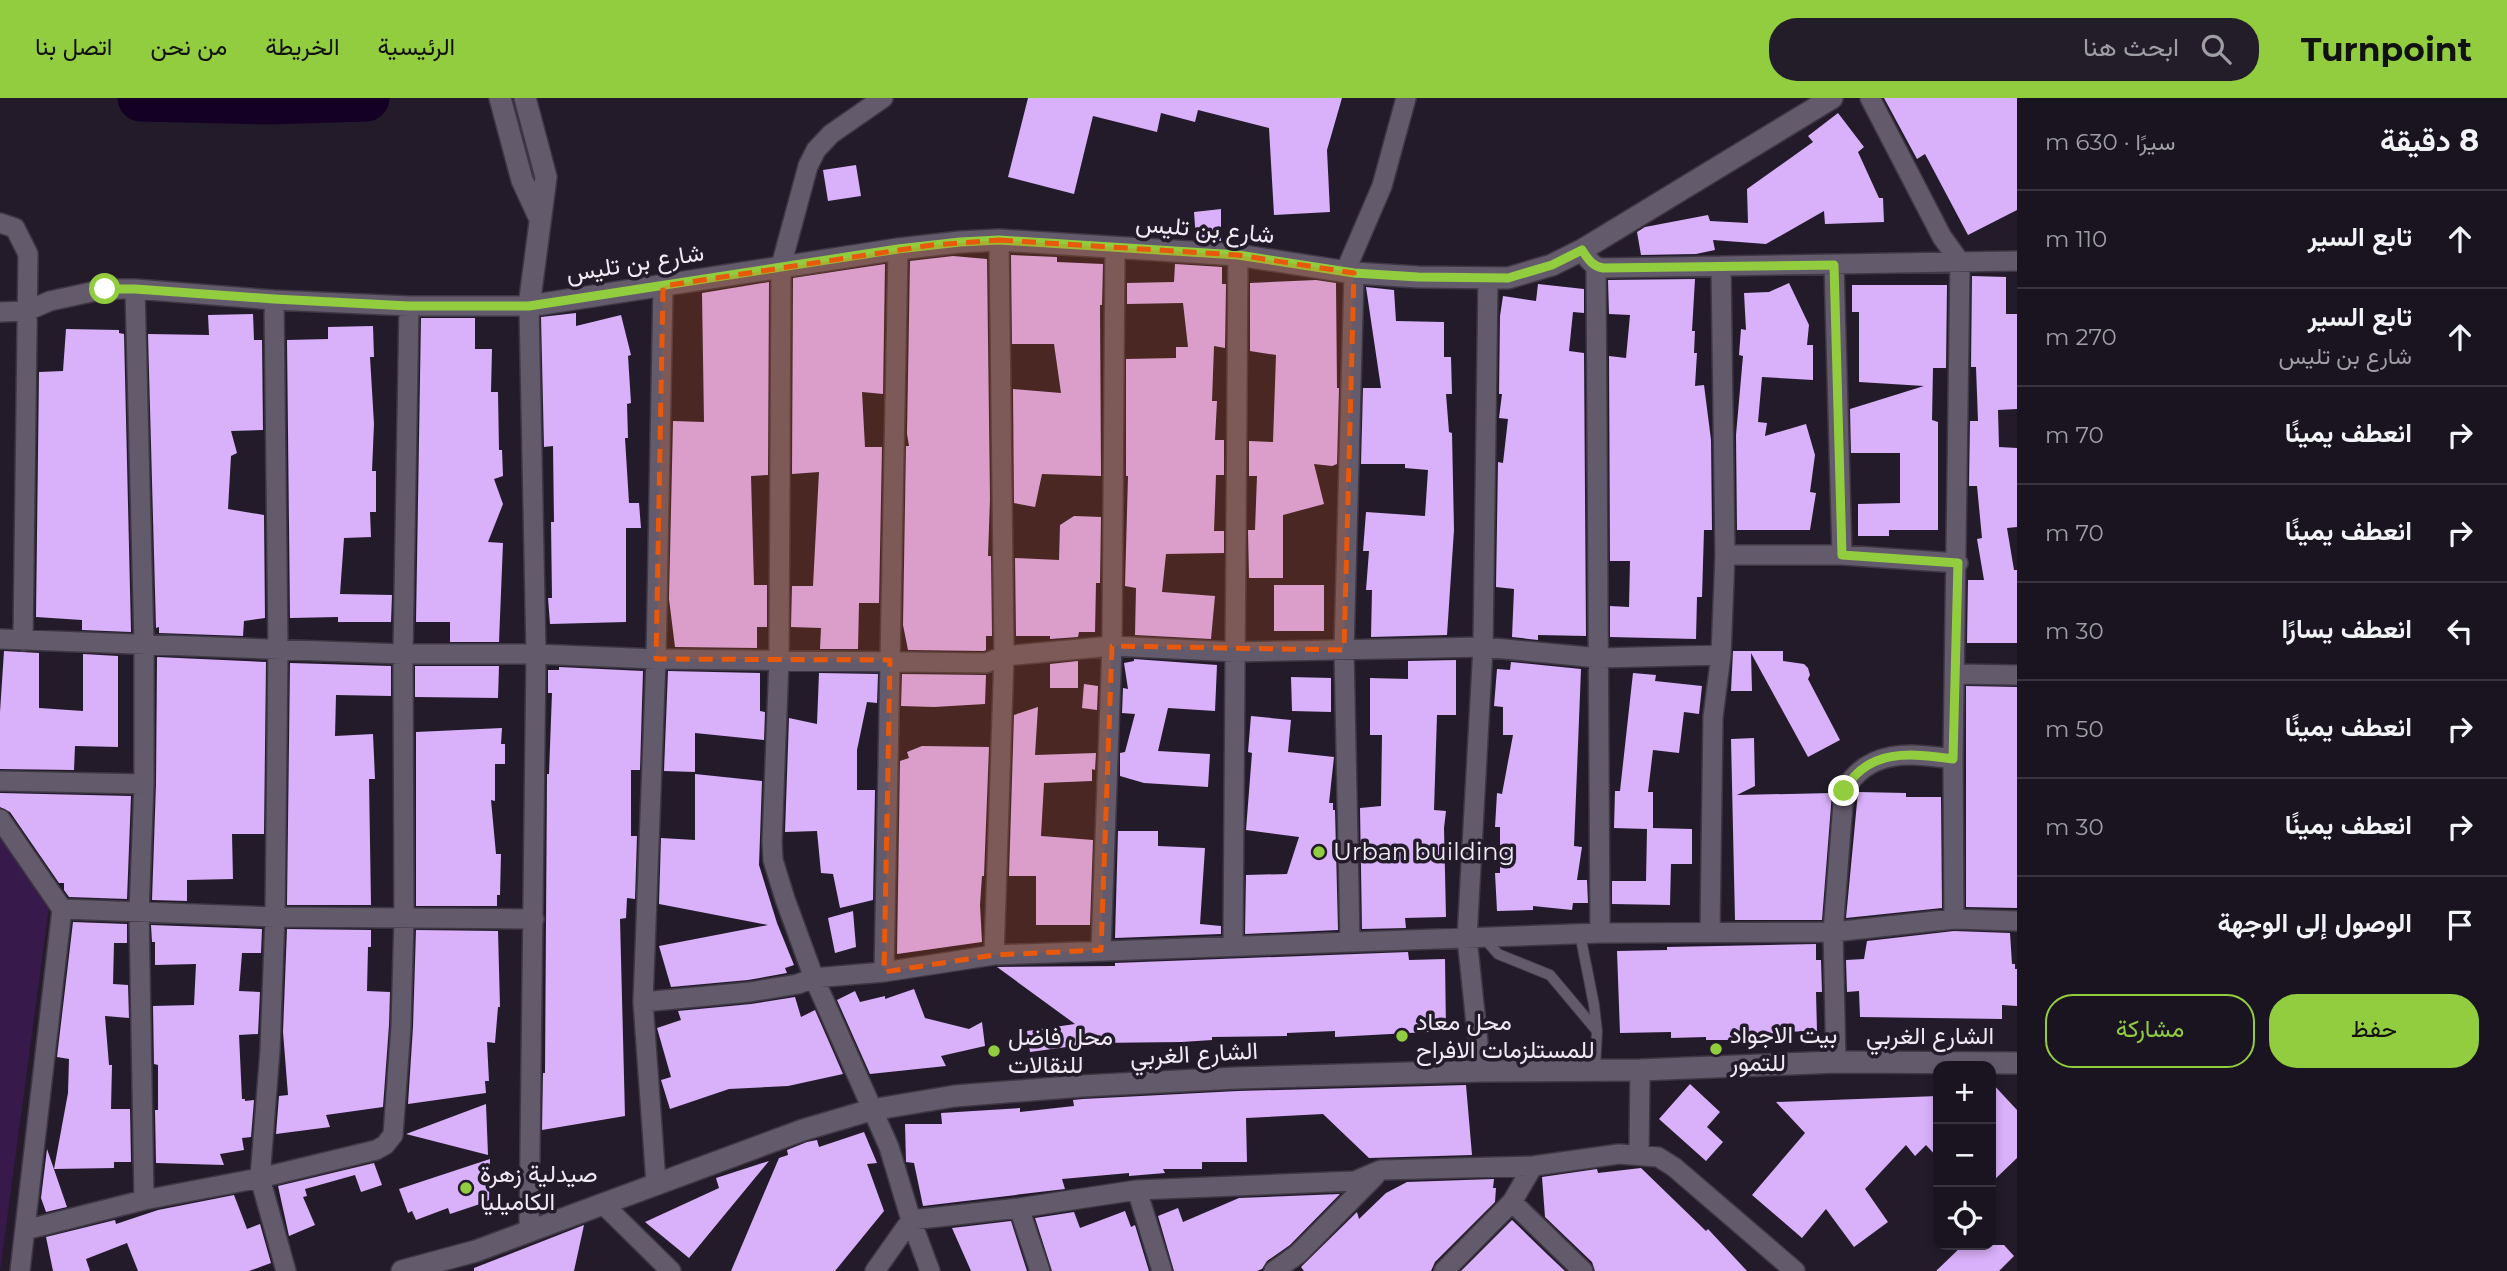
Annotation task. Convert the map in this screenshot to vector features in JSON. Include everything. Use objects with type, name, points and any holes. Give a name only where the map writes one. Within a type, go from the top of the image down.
[{"type":"street","points":[[500,98],[522,180],[540,219]]},
{"type":"street","points":[[525,98],[546,177],[529,306],[536,654],[529,1232]]},
{"type":"street","points":[[883,98],[831,134],[816,150],[808,166],[781,266],[779,660],[773,860],[814,978],[889,1147],[930,1271]]},
{"type":"street","points":[[1350,941],[1344,650],[1349,272],[1382,186],[1406,98]]},
{"type":"street","name":"شارع بن تليس","points":[[529,306],[898,249],[999,240],[1238,255],[1349,272],[1508,278],[1537,270],[1582,250],[1832,98]]},
{"type":"street","points":[[1870,98],[1942,237],[1961,262],[1953,759],[1954,919]]},
{"type":"street","points":[[0,223],[15,229],[28,254],[23,641]]},
{"type":"street","points":[[994,954],[1003,656],[999,240]]},
{"type":"street","points":[[1101,950],[1112,646],[1115,247]]},
{"type":"street","points":[[884,972],[898,249]]},
{"type":"street","points":[[1582,250],[1596,267],[1600,658],[1590,934]]},
{"type":"street","points":[[1233,945],[1238,255]]},
{"type":"street","points":[[1596,267],[2017,261]]},
{"type":"street","points":[[1834,265],[1842,555]]},
{"type":"street","points":[[1710,933],[1713,717],[1721,655],[1725,555],[1721,266]]},
{"type":"street","points":[[1481,1071],[1475,938],[1483,647],[1488,278]]},
{"type":"street","points":[[656,1183],[643,1002],[656,659],[663,286]]},
{"type":"street","points":[[0,312],[27,311],[50,302],[105,289],[409,306],[529,306]]},
{"type":"street","points":[[135,289],[144,644],[144,784],[139,912],[145,1200]]},
{"type":"street","points":[[274,299],[278,648],[275,917],[270,1050],[260,1178],[286,1271]]},
{"type":"street","points":[[25,1230],[145,1200],[260,1178],[376,1150],[386,1144],[393,1135],[401,1026],[404,919],[403,654],[409,306]]},
{"type":"street","points":[[1725,555],[1842,555],[1958,563]]},
{"type":"street","points":[[0,639],[403,654],[986,663],[1003,656],[1112,646],[1236,652],[1483,647],[1600,658],[1721,655]]},
{"type":"street","points":[[1956,674],[2017,675]]},
{"type":"street","points":[[1836,1062],[1833,932],[1844,791],[1852,776],[1866,765],[1885,758],[1923,755],[1953,759]]},
{"type":"street","points":[[0,781],[144,784]]},
{"type":"street","points":[[0,819],[62,909],[20,1271]]},
{"type":"street","points":[[62,909],[275,917],[534,919]]},
{"type":"street","points":[[643,1002],[751,992],[798,984],[814,978],[884,972],[994,954],[1590,934],[1833,932],[1954,919],[2017,921]]},
{"type":"street","name":"الشارع الغربي","points":[[401,1271],[448,1260],[529,1232],[803,1130],[871,1110],[955,1096],[1237,1078],[1481,1071],[1640,1070],[1836,1062],[2017,1063]]},
{"type":"street","points":[[1639,1154],[1640,1070]]},
{"type":"street","points":[[875,1271],[911,1220],[1019,1208],[1137,1190],[1355,1181],[1381,1170],[1533,1166],[1619,1154],[1639,1154],[1658,1157],[1675,1167],[1795,1271]]},
{"type":"street","points":[[1444,1271],[1512,1202],[1533,1166]]},
{"type":"street","points":[[1274,1271],[1298,1254],[1381,1170]]},
{"type":"street","points":[[1137,1190],[1162,1271]]},
{"type":"street","points":[[1512,1202],[1583,1271]]},
{"type":"street","points":[[604,1204],[671,1271]]},
{"type":"street","points":[[1019,1208],[1040,1271]]},
{"type":"lane","points":[[1590,934],[1597,1031],[1595,1070]]},
{"type":"lane","points":[[1475,938],[1498,954],[1550,975],[1597,1031]]},
{"type":"highlighted area","points":[[999,240],[1238,255],[1354,273],[1344,650],[1112,646],[1101,950],[994,955],[884,972],[890,660],[656,659],[663,286],[932,245]]},
{"type":"shaded area","points":[[0,836],[49,907],[0,1271]]},
{"type":"building","points":[[1028,98],[1342,98],[1327,150],[1330,212],[1274,215],[1269,128],[1198,110],[1195,122],[1161,113],[1157,132],[1093,116],[1074,194],[1008,177]]},
{"type":"building","points":[[1884,98],[2017,98],[2017,210],[1968,235],[1925,154],[1917,159]]},
{"type":"building","points":[[1838,113],[1864,147],[1858,152],[1879,198],[1883,198],[1884,222],[1825,224],[1824,211],[1766,244],[1713,240],[1715,250],[1696,254],[1641,255],[1637,232],[1645,227],[1708,215],[1710,221],[1748,223],[1747,189],[1813,142],[1808,136]]},
{"type":"building","points":[[856,165],[861,196],[828,201],[823,170]]},
{"type":"building","points":[[1221,209],[1221,241],[1196,239],[1194,212]]},
{"type":"building","points":[[1011,255],[1057,257],[1057,262],[1103,264],[1100,305],[1101,476],[1042,474],[1035,507],[1014,503],[1013,389],[1061,393],[1054,344],[1012,344]]},
{"type":"building","points":[[953,256],[987,259],[990,499],[988,556],[991,556],[992,636],[986,636],[984,651],[908,650],[903,625],[906,446],[909,446],[910,261]]},
{"type":"building","points":[[885,264],[883,394],[862,392],[865,447],[882,447],[879,603],[859,603],[858,649],[820,649],[821,628],[791,627],[792,586],[813,586],[819,472],[792,474],[793,278]]},
{"type":"building","points":[[1175,264],[1222,267],[1222,284],[1226,284],[1225,348],[1214,346],[1212,401],[1217,401],[1215,440],[1224,440],[1224,475],[1216,475],[1214,531],[1224,531],[1224,553],[1166,554],[1162,592],[1215,596],[1211,639],[1135,635],[1136,588],[1125,586],[1128,476],[1126,359],[1176,358],[1176,347],[1188,347],[1183,303],[1127,304],[1127,283],[1174,282]]},
{"type":"building","points":[[1972,276],[2006,277],[2006,314],[2017,314],[2017,409],[1998,410],[1999,447],[2017,448],[2017,527],[2007,528],[2014,570],[2017,570],[2017,643],[1967,643],[1968,580],[1984,580],[1977,539],[1982,538],[1977,486],[1969,486],[1970,421],[1978,421],[1976,367],[1971,367]]},
{"type":"building","points":[[1695,279],[1692,331],[1695,331],[1694,353],[1697,353],[1695,386],[1704,385],[1711,440],[1712,530],[1704,530],[1702,597],[1697,597],[1696,639],[1610,637],[1610,606],[1629,607],[1630,561],[1610,561],[1609,356],[1626,358],[1630,315],[1609,314],[1608,280]]},
{"type":"building","points":[[1316,280],[1336,283],[1339,388],[1337,464],[1314,464],[1324,504],[1283,515],[1283,578],[1249,578],[1248,530],[1255,530],[1257,476],[1249,476],[1249,441],[1273,442],[1276,355],[1250,351],[1250,283]]},
{"type":"building","points":[[769,282],[768,475],[751,476],[754,585],[767,585],[767,627],[757,627],[757,648],[675,647],[669,599],[673,421],[704,422],[702,293]]},
{"type":"building","points":[[1789,283],[1809,325],[1807,345],[1813,345],[1813,380],[1762,377],[1758,422],[1767,423],[1765,436],[1806,424],[1815,455],[1810,492],[1816,493],[1810,530],[1737,530],[1736,435],[1743,356],[1739,355],[1741,329],[1746,330],[1744,293],[1769,292]]},
{"type":"building","points":[[1538,284],[1584,289],[1584,313],[1573,312],[1569,351],[1584,353],[1586,636],[1538,635],[1538,640],[1512,637],[1514,589],[1496,587],[1498,462],[1503,463],[1508,419],[1499,418],[1502,394],[1499,394],[1500,316],[1503,296],[1536,301]]},
{"type":"building","points":[[1852,285],[1947,285],[1946,368],[1933,368],[1932,420],[1938,422],[1938,530],[1889,530],[1889,536],[1858,536],[1858,504],[1900,503],[1900,453],[1851,453],[1850,409],[1924,386],[1859,382],[1859,312],[1852,312]]},
{"type":"building","points":[[1366,287],[1394,290],[1396,321],[1444,322],[1444,357],[1451,357],[1452,394],[1446,394],[1449,432],[1452,433],[1454,530],[1447,635],[1371,637],[1372,590],[1366,590],[1369,551],[1363,551],[1366,512],[1425,516],[1428,470],[1405,468],[1405,464],[1361,464],[1363,388],[1381,388]]},
{"type":"building","points":[[576,313],[576,326],[621,315],[631,355],[628,356],[631,403],[627,404],[628,438],[625,438],[629,503],[639,503],[641,528],[626,528],[626,622],[550,624],[548,598],[552,598],[553,446],[544,447],[541,317]]},
{"type":"building","points":[[253,314],[254,340],[262,340],[263,430],[231,431],[237,453],[231,456],[228,509],[264,515],[265,618],[244,621],[243,636],[159,633],[159,627],[156,628],[148,334],[209,335],[208,315]]},
{"type":"building","points":[[421,318],[475,318],[475,349],[492,349],[491,392],[498,392],[499,450],[502,450],[503,476],[494,479],[503,504],[488,542],[503,543],[499,642],[450,642],[450,622],[416,622]]},
{"type":"building","points":[[373,326],[374,357],[370,357],[374,424],[372,471],[376,471],[376,512],[370,512],[371,537],[344,538],[340,594],[392,595],[391,622],[338,622],[338,617],[290,618],[287,340],[328,339],[328,327]]},
{"type":"building","points":[[66,329],[119,330],[119,333],[124,334],[131,632],[82,630],[82,620],[36,617],[39,372],[63,371]]},
{"type":"building","points":[[1074,516],[1101,517],[1100,583],[1096,583],[1095,632],[1079,632],[1078,637],[1050,639],[1050,636],[1016,636],[1015,558],[1059,560],[1060,525]]},
{"type":"building","points":[[1274,585],[1324,585],[1324,631],[1274,631]]},
{"type":"building","points":[[4,651],[39,653],[39,708],[83,711],[83,654],[118,656],[118,747],[75,746],[74,770],[0,769]]},
{"type":"building","points":[[1733,651],[1783,651],[1783,661],[1804,664],[1810,675],[1808,679],[1840,740],[1808,757],[1751,653],[1752,691],[1731,691]]},
{"type":"building","points":[[157,657],[266,662],[264,834],[232,834],[233,879],[187,880],[187,901],[152,900]]},
{"type":"building","points":[[1134,659],[1217,665],[1215,711],[1168,708],[1158,751],[1210,754],[1208,787],[1144,783],[1120,776],[1120,753],[1125,752],[1135,714],[1122,713],[1123,688],[1128,689],[1124,663]]},
{"type":"building","points":[[1456,660],[1456,715],[1437,715],[1434,810],[1446,811],[1446,917],[1405,918],[1406,928],[1362,929],[1360,808],[1381,806],[1382,735],[1370,735],[1370,678],[1408,679],[1408,661]]},
{"type":"building","points":[[1078,661],[1078,688],[1050,688],[1050,664]]},
{"type":"building","points":[[1511,662],[1581,669],[1574,846],[1582,847],[1577,880],[1587,880],[1588,903],[1573,903],[1572,910],[1533,906],[1533,910],[1497,911],[1495,873],[1500,873],[1500,827],[1495,827],[1497,793],[1502,794],[1513,735],[1503,735],[1503,707],[1494,706],[1497,669],[1510,670]]},
{"type":"building","points":[[290,663],[391,666],[391,696],[336,695],[335,736],[373,734],[375,779],[369,779],[371,905],[287,905]]},
{"type":"building","points":[[415,666],[499,666],[498,698],[415,697]]},
{"type":"building","points":[[559,667],[643,671],[640,770],[631,770],[631,836],[637,836],[635,899],[627,898],[626,918],[620,919],[625,1116],[542,1130],[545,1073],[547,774],[552,693],[548,693],[548,670],[559,670]]},
{"type":"building","points":[[668,671],[760,673],[760,711],[765,712],[764,740],[695,733],[695,772],[664,771]]},
{"type":"building","points":[[819,673],[878,674],[877,703],[867,702],[857,750],[857,790],[875,790],[873,900],[840,908],[833,874],[821,873],[817,831],[785,832],[789,718],[817,724]]},
{"type":"building","points":[[1633,673],[1656,675],[1655,681],[1702,686],[1699,714],[1684,712],[1679,753],[1653,750],[1648,792],[1653,792],[1653,828],[1692,829],[1692,864],[1671,864],[1670,905],[1612,904],[1612,881],[1646,881],[1647,829],[1614,828],[1615,791],[1620,791]]},
{"type":"building","points":[[902,674],[986,675],[985,704],[901,706]]},
{"type":"building","points":[[1291,677],[1331,678],[1331,712],[1292,711]]},
{"type":"building","points":[[1084,684],[1098,686],[1097,710],[1082,708]]},
{"type":"building","points":[[1966,686],[2017,687],[2017,908],[1966,907]]},
{"type":"building","points":[[1038,707],[1035,755],[1096,753],[1092,781],[1044,783],[1041,836],[1093,840],[1090,925],[1036,925],[1036,876],[1009,876],[1014,715]]},
{"type":"building","points":[[1251,716],[1291,720],[1288,752],[1334,757],[1329,803],[1333,803],[1335,810],[1338,930],[1245,934],[1246,875],[1287,874],[1299,837],[1246,830],[1252,753],[1248,752]]},
{"type":"building","points":[[502,728],[501,744],[505,744],[505,764],[495,764],[495,801],[491,800],[496,854],[501,854],[500,895],[497,895],[497,906],[416,906],[416,732]]},
{"type":"building","points":[[1754,738],[1755,786],[1737,795],[1832,793],[1822,920],[1735,920],[1731,739]]},
{"type":"building","points":[[922,746],[989,747],[984,876],[980,905],[982,942],[897,954],[900,761],[909,758],[907,752]]},
{"type":"building","points":[[695,774],[762,781],[759,865],[777,923],[794,965],[785,968],[787,973],[748,980],[671,987],[659,946],[768,925],[659,904],[661,838],[695,840]]},
{"type":"building","points":[[1858,792],[1906,793],[1906,797],[1941,797],[1942,908],[1846,918]]},
{"type":"building","points":[[0,793],[131,796],[127,899],[69,897],[64,890],[64,883],[59,883],[10,812],[0,807]]},
{"type":"building","points":[[1118,831],[1158,831],[1158,846],[1205,848],[1200,924],[1221,926],[1221,934],[1115,938]]},
{"type":"building","points":[[853,911],[856,947],[835,953],[828,918]]},
{"type":"building","points":[[73,922],[127,924],[127,943],[114,943],[113,984],[128,985],[129,1018],[105,1016],[109,1065],[112,1065],[111,1109],[130,1109],[131,1162],[114,1162],[114,1168],[54,1169],[68,1093],[69,1059],[57,1057]]},
{"type":"building","points":[[151,925],[262,929],[261,953],[242,953],[239,991],[260,992],[258,1034],[239,1035],[242,1099],[254,1100],[251,1137],[242,1138],[244,1150],[220,1154],[224,1165],[156,1163],[158,1065],[154,1064],[153,1006],[194,1005],[196,964],[155,965],[155,942],[152,942]]},
{"type":"building","points":[[287,929],[371,930],[367,991],[390,992],[389,1025],[383,1107],[326,1115],[330,1127],[276,1134],[279,1096],[288,1095],[283,1032]]},
{"type":"building","points":[[416,930],[498,931],[500,1007],[495,1043],[487,1042],[489,1081],[485,1081],[486,1093],[408,1104]]},
{"type":"building","points":[[1954,931],[2010,933],[2012,964],[2015,964],[2017,969],[2017,1006],[2002,1005],[2002,1019],[1860,1017],[1859,991],[1847,992],[1846,960],[1864,959],[1867,941]]},
{"type":"building","points":[[1816,944],[1816,960],[1821,960],[1822,992],[1816,992],[1817,1031],[1779,1032],[1779,1039],[1743,1040],[1671,1038],[1671,1032],[1620,1033],[1617,951],[1667,950],[1667,947]]},
{"type":"building","points":[[1408,952],[1409,960],[1445,959],[1446,1031],[1335,1037],[1335,1031],[1287,1033],[1287,1036],[1212,1037],[1212,1040],[1182,1042],[1096,1043],[1030,1052],[1027,1031],[1075,1024],[997,967],[1115,966],[1115,963]]},
{"type":"building","points":[[914,989],[925,1018],[969,1029],[982,1022],[985,1046],[941,1056],[946,1066],[870,1074],[837,1000],[855,991],[860,1002],[885,996],[885,999]]},
{"type":"building","points":[[795,997],[801,1017],[815,1010],[843,1074],[788,1086],[729,1089],[670,1109],[661,1080],[671,1077],[657,1028],[681,1020],[678,1011]]},
{"type":"building","points":[[1690,1084],[1720,1112],[1707,1127],[1723,1142],[1706,1161],[1659,1119]]},
{"type":"building","points":[[1466,1085],[1472,1155],[1369,1158],[1323,1114],[1246,1118],[1247,1162],[1202,1162],[1202,1169],[1163,1169],[1165,1173],[1062,1179],[1065,1189],[923,1206],[914,1163],[906,1162],[905,1124],[942,1124],[941,1113],[1020,1108],[1020,1112],[1074,1106],[1073,1100],[1083,1099],[1238,1091]]},
{"type":"building","points":[[1996,1087],[2017,1110],[2017,1158],[1996,1178]]},
{"type":"building","points":[[1933,1096],[1933,1153],[1926,1145],[1915,1156],[1906,1145],[1865,1189],[1888,1222],[1854,1247],[1826,1209],[1802,1238],[1752,1195],[1805,1133],[1776,1102]]},
{"type":"building","points":[[486,1104],[488,1155],[406,1134]]},
{"type":"building","points":[[864,1132],[877,1163],[867,1164],[884,1211],[835,1271],[731,1271],[779,1158],[788,1155],[787,1150],[807,1142],[817,1140],[819,1147]]},
{"type":"building","points":[[47,1149],[67,1207],[46,1212],[41,1198]]},
{"type":"building","points":[[490,1159],[489,1201],[450,1214],[448,1208],[416,1220],[412,1211],[408,1213],[399,1189]]},
{"type":"building","points":[[769,1161],[689,1258],[645,1222],[719,1188],[716,1178]]},
{"type":"building","points":[[374,1163],[382,1185],[361,1192],[355,1175],[305,1189],[307,1196],[303,1197],[315,1225],[289,1236],[278,1186]]},
{"type":"building","points":[[1641,1168],[1706,1231],[1708,1229],[1747,1271],[1595,1271],[1592,1262],[1545,1217],[1542,1177],[1597,1169],[1598,1173]]},
{"type":"building","points":[[1494,1179],[1495,1202],[1435,1262],[1431,1271],[1304,1271],[1301,1267],[1357,1212],[1359,1219],[1386,1193],[1407,1182]]},
{"type":"building","points":[[1340,1194],[1290,1245],[1257,1271],[1174,1271],[1158,1216],[1178,1208],[1183,1222],[1239,1198]]},
{"type":"building","points":[[234,1195],[247,1229],[260,1224],[271,1263],[249,1271],[138,1271],[127,1243],[86,1259],[90,1271],[53,1271],[46,1237],[115,1220],[116,1224],[158,1210]]},
{"type":"building","points":[[1125,1211],[1131,1227],[1135,1225],[1149,1271],[1052,1271],[1035,1218],[1074,1212],[1080,1228]]},
{"type":"building","points":[[1512,1220],[1548,1255],[1565,1271],[1461,1271]]},
{"type":"building","points":[[1011,1221],[1027,1271],[971,1271],[952,1228]]},
{"type":"building","points":[[584,1225],[574,1271],[474,1271],[474,1268]]},
{"type":"building","points":[[1996,1245],[2004,1245],[2014,1256],[1999,1271],[1936,1271],[1958,1250],[1996,1250]]},
{"type":"waterway","points":[[141,98],[269,101],[366,98]]},
{"type":"place","name":"Urban building","points":[[1319,852]]},
{"type":"place","name":"محل معاد للمستلزمات الافراح","points":[[1402,1036]]},
{"type":"place","name":"بيت الاجواد للتمور","points":[[1716,1049]]},
{"type":"place","name":"محل فاضل للنقالات","points":[[994,1051]]},
{"type":"place","name":"صيدلية زهرة الكاميليا","points":[[466,1188]]},
{"type":"route","points":[[105,289],[409,306],[529,306],[898,249],[999,240],[1238,255],[1354,273],[1418,277],[1508,278],[1552,265],[1582,250],[1596,267],[1603,268],[1834,265],[1842,555],[1958,563],[1953,759],[1923,755],[1885,758],[1866,765],[1852,776],[1844,791]]}]
